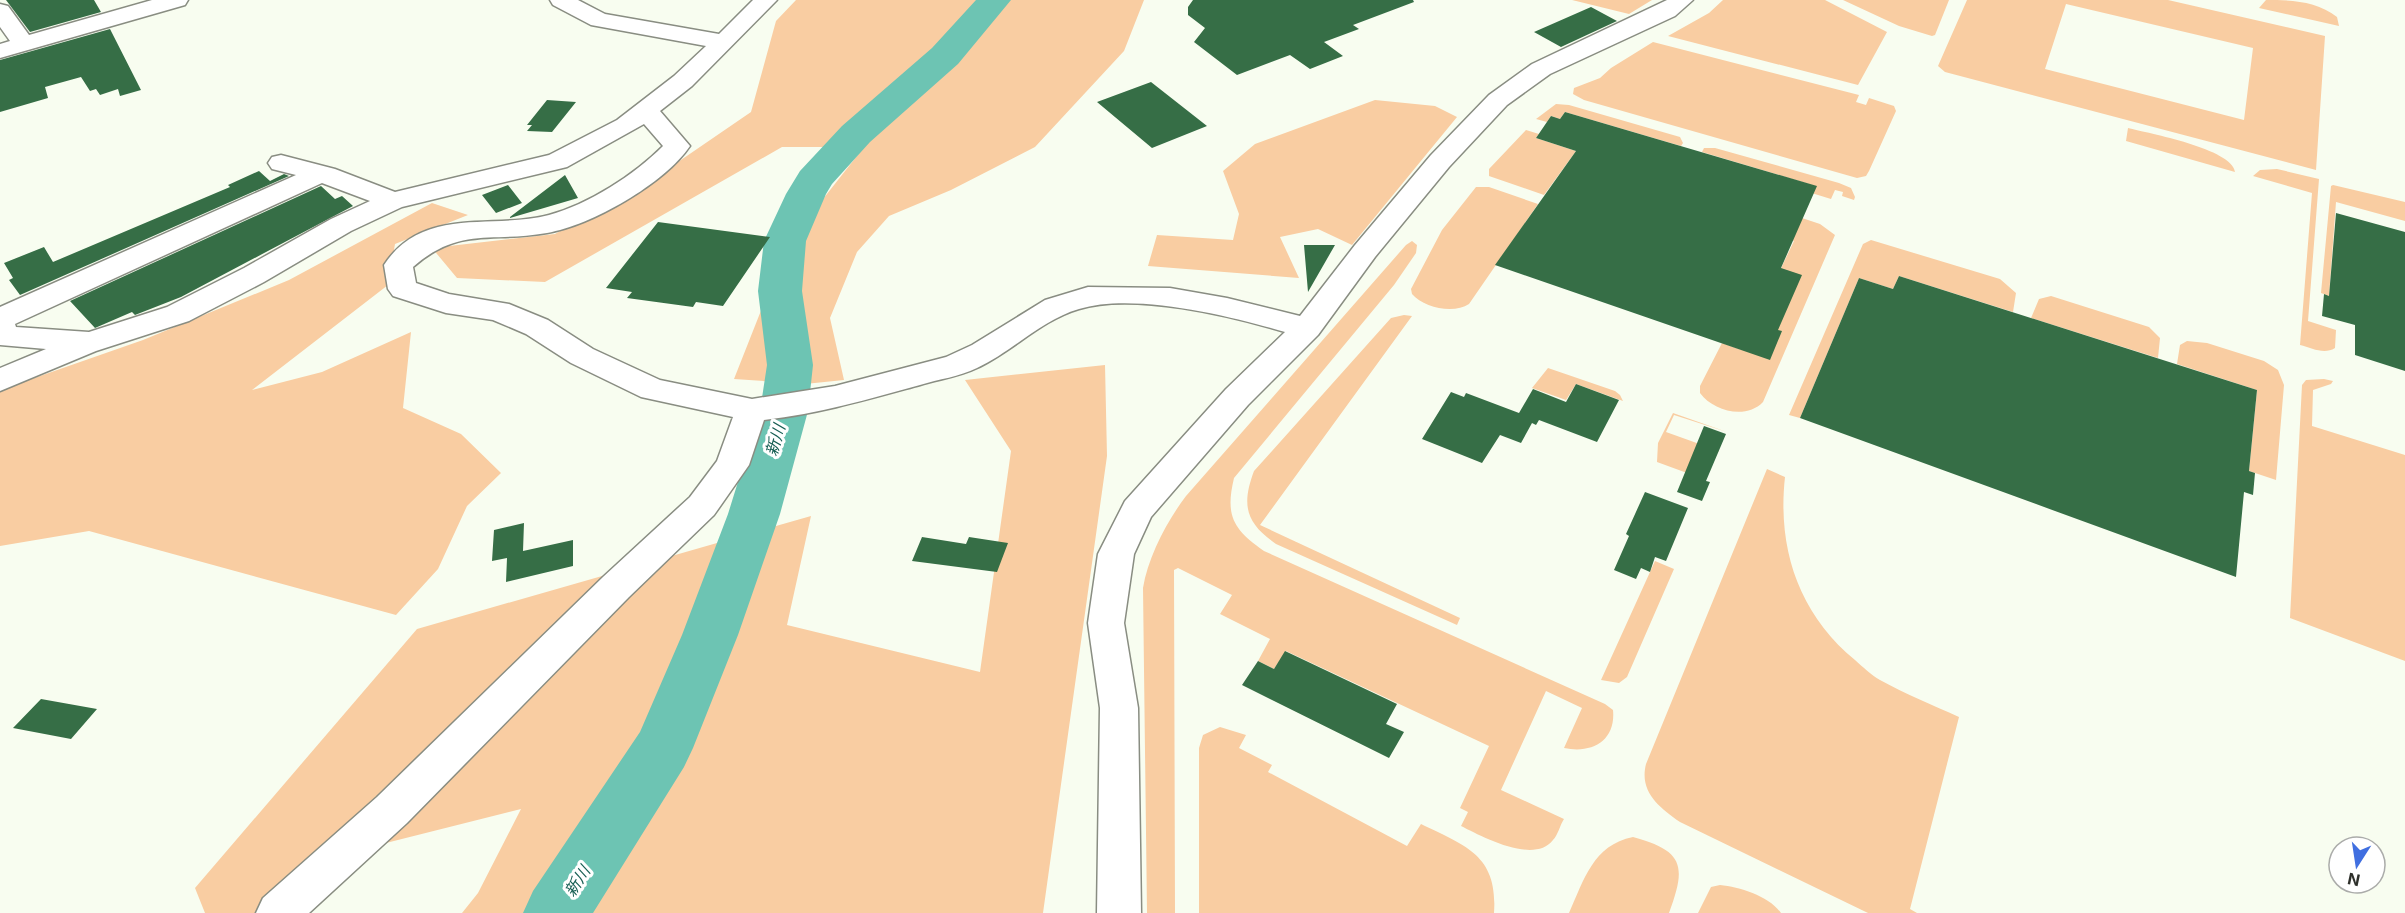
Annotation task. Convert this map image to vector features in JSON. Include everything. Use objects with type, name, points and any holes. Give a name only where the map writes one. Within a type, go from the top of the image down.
[{"type":"street","points":[[0,51],[177,0]]},
{"type":"street","points":[[561,0],[599,20],[724,42]]},
{"type":"street","points":[[0,380],[96,341],[178,314],[254,275],[341,225],[393,201],[558,161],[626,125],[683,81],[766,0]]},
{"type":"street","points":[[1119,913],[1119,708],[1106,623],[1116,554],[1137,510],[1237,397],[1307,328],[1365,251],[1440,161],[1498,100],[1541,69],[1667,11],[1682,0]]},
{"type":"street","points":[[0,11],[24,44]]},
{"type":"street","points":[[645,110],[677,146],[648,174],[549,224],[445,232],[417,246],[398,265],[403,289],[446,303],[500,311],[537,327],[582,356],[652,389],[756,410],[798,407],[894,384],[967,361],[997,345],[1047,311],[1086,297],[1144,297],[1240,308],[1307,328]]},
{"type":"street","points":[[281,163],[320,174],[393,201]]},
{"type":"street","points":[[0,319],[320,174]]},
{"type":"street","points":[[0,324],[5,336],[96,341]]},
{"type":"street","points":[[278,913],[392,810],[616,587],[702,506],[732,465],[756,410]]},
{"type":"shaded area","points":[[796,0],[1144,0],[1124,51],[1035,147],[951,190],[889,216],[857,252],[830,318],[844,380],[805,384],[734,379],[764,303],[823,199],[864,147],[782,147],[545,282],[457,278],[432,248],[555,234],[678,162],[751,112],[776,21]]},
{"type":"shaded area","points":[[1572,0],[1652,0],[1629,14]]},
{"type":"shaded area","points":[[1723,0],[1825,0],[1887,32],[1858,85],[1668,36],[1709,13]]},
{"type":"shaded area","points":[[1843,0],[1949,0],[1935,35],[1932,36],[1899,26]]},
{"type":"shaded area","points":[[1967,0],[2168,0],[2325,36],[2316,170],[1945,72],[1938,66]],"holes":[[[2066,4],[2253,48],[2244,120],[2045,69]]]},
{"type":"shaded area","points":[[2266,0],[2294,1],[2321,8],[2337,17],[2339,26],[2259,8]]},
{"type":"shaded area","points":[[1653,42],[1859,95],[1856,102],[1866,105],[1869,98],[1894,106],[1896,111],[1869,171],[1866,176],[1857,178],[1584,100],[1573,94],[1574,88],[1600,78],[1611,68]]},
{"type":"shaded area","points":[[1375,100],[1435,106],[1457,117],[1352,245],[1318,229],[1280,237],[1299,278],[1148,266],[1157,235],[1233,240],[1239,214],[1223,171],[1255,144]]},
{"type":"shaded area","points":[[1556,104],[1569,105],[1680,137],[1683,143],[1681,146],[1565,112],[1560,119],[1551,116],[1547,122],[1536,119]]},
{"type":"shaded area","points":[[2128,128],[2206,149],[2231,164],[2235,172],[2126,141]]},
{"type":"shaded area","points":[[1526,130],[1539,134],[1536,138],[1576,151],[1544,195],[1489,176],[1489,169]]},
{"type":"shaded area","points":[[1704,148],[1715,148],[1839,183],[1851,188],[1854,200],[1842,196],[1843,192],[1835,190],[1831,199],[1805,191],[1809,184],[1702,152]]},
{"type":"shaded area","points":[[2277,169],[2319,179],[2308,321],[2336,330],[2335,348],[2331,350],[2318,350],[2300,345],[2312,193],[2253,176],[2260,170]]},
{"type":"shaded area","points":[[2331,186],[2405,202],[2405,221],[2336,202],[2329,296],[2321,293]]},
{"type":"shaded area","points":[[1476,187],[1489,187],[1538,204],[1469,304],[1455,309],[1431,306],[1417,299],[1411,289],[1442,230]]},
{"type":"shaded area","points":[[432,203],[468,215],[395,244],[388,285],[252,390],[322,372],[411,332],[403,408],[461,434],[501,473],[467,506],[438,569],[396,615],[89,531],[0,546],[0,390],[143,340],[289,280]]},
{"type":"shaded area","points":[[1787,213],[1820,224],[1835,235],[1763,402],[1748,411],[1721,409],[1700,393],[1700,386],[1722,343],[1742,350],[1794,241],[1776,235]]},
{"type":"shaded area","points":[[1871,240],[2000,279],[2016,293],[2013,312],[1899,276],[1893,289],[1859,278],[1800,418],[1789,415],[1863,244]]},
{"type":"shaded area","points":[[1412,241],[1417,245],[1416,253],[1394,285],[1234,478],[1231,491],[1231,512],[1234,521],[1245,536],[1264,551],[1605,704],[1613,710],[1611,730],[1600,743],[1593,747],[1564,748],[1582,708],[1546,691],[1501,790],[1564,819],[1555,838],[1544,847],[1533,850],[1507,846],[1461,826],[1468,812],[1460,808],[1489,746],[1286,651],[1274,669],[1258,661],[1270,639],[1220,614],[1232,595],[1178,568],[1174,570],[1175,913],[1147,913],[1143,588],[1149,564],[1165,528],[1186,496],[1406,245]]},
{"type":"shaded area","points":[[2051,296],[2149,327],[2160,338],[2158,358],[2031,318],[2039,299]]},
{"type":"shaded area","points":[[1412,316],[1260,525],[1460,618],[1457,625],[1276,544],[1252,521],[1247,504],[1254,471],[1391,318]]},
{"type":"shaded area","points":[[2187,341],[2207,343],[2264,361],[2278,370],[2284,385],[2276,480],[2249,471],[2257,390],[2177,364],[2180,345]]},
{"type":"shaded area","points":[[1105,365],[1107,456],[1043,913],[462,913],[478,893],[521,809],[378,845],[309,913],[205,913],[195,888],[417,629],[811,516],[787,625],[980,672],[1011,451],[965,380]]},
{"type":"shaded area","points":[[1548,368],[1615,391],[1623,401],[1576,384],[1566,400],[1532,388]]},
{"type":"shaded area","points":[[2306,380],[2333,381],[2331,384],[2313,390],[2312,426],[2405,455],[2405,661],[2290,618],[2302,385]]},
{"type":"shaded area","points":[[1673,413],[1727,432],[1674,415],[1666,432],[1719,451],[1687,473],[1657,462],[1658,443]]},
{"type":"shaded area","points":[[1767,469],[1785,477],[1783,504],[1789,554],[1806,601],[1819,622],[1836,642],[1877,678],[1959,717],[1910,909],[1917,913],[1868,913],[1680,822],[1652,798],[1645,783],[1646,764]]},
{"type":"shaded area","points":[[1655,561],[1674,569],[1627,677],[1619,683],[1601,680]]},
{"type":"shaded area","points":[[1220,727],[1246,735],[1239,748],[1272,765],[1268,772],[1407,846],[1421,824],[1465,847],[1485,865],[1491,878],[1494,913],[1199,913],[1199,748],[1203,735]]},
{"type":"shaded area","points":[[1633,837],[1663,848],[1672,855],[1677,863],[1678,884],[1669,913],[1569,913],[1585,877],[1599,856],[1619,841]]},
{"type":"shaded area","points":[[1720,885],[1754,893],[1776,907],[1781,913],[1698,913],[1711,887]]},
{"type":"building","points":[[6,0],[94,0],[101,12],[30,32]]},
{"type":"building","points":[[1193,0],[1413,0],[1414,2],[1353,25],[1359,29],[1324,42],[1343,56],[1310,69],[1290,55],[1237,75],[1194,42],[1205,28],[1188,15],[1188,7]]},
{"type":"building","points":[[1591,7],[1617,21],[1561,47],[1534,32]]},
{"type":"building","points":[[110,29],[141,90],[120,96],[118,89],[100,95],[96,89],[90,91],[81,77],[45,87],[48,98],[0,112],[0,60]]},
{"type":"building","points":[[1151,82],[1207,126],[1152,148],[1097,102]]},
{"type":"building","points":[[547,100],[576,102],[552,132],[527,131],[532,125],[527,125]]},
{"type":"building","points":[[1565,112],[1817,186],[1781,268],[1802,275],[1778,330],[1782,331],[1770,360],[1495,265],[1576,151],[1536,138],[1551,116],[1560,119]]},
{"type":"building","points":[[259,171],[270,181],[284,174],[289,176],[20,295],[9,280],[13,278],[4,263],[44,247],[53,262],[230,187],[228,185]]},
{"type":"building","points":[[565,175],[578,198],[510,218],[510,217]]},
{"type":"building","points":[[508,185],[522,203],[496,213],[482,195]]},
{"type":"building","points":[[321,186],[335,199],[342,196],[353,206],[181,297],[135,315],[132,312],[95,328],[70,301]]},
{"type":"building","points":[[2336,213],[2405,232],[2405,371],[2355,355],[2355,325],[2322,316],[2324,294],[2329,296]]},
{"type":"building","points":[[658,222],[770,237],[723,306],[696,302],[693,307],[627,298],[632,292],[606,288]]},
{"type":"building","points":[[1304,245],[1335,245],[1308,292]]},
{"type":"building","points":[[1899,276],[2257,390],[2249,471],[2255,473],[2253,495],[2244,492],[2236,577],[1800,418],[1859,278],[1893,289]]},
{"type":"building","points":[[1576,384],[1619,400],[1597,442],[1539,420],[1536,425],[1532,423],[1521,443],[1500,435],[1482,463],[1422,439],[1451,392],[1464,397],[1466,393],[1519,413],[1533,389],[1566,402]]},
{"type":"building","points":[[1704,426],[1726,434],[1706,481],[1710,482],[1702,501],[1677,492]]},
{"type":"building","points":[[1645,492],[1688,508],[1666,561],[1655,557],[1650,572],[1641,568],[1636,579],[1614,570],[1629,536],[1626,534]]},
{"type":"building","points":[[524,523],[523,551],[573,540],[573,566],[506,582],[507,558],[492,561],[494,530]]},
{"type":"building","points":[[922,537],[966,544],[969,537],[1008,543],[997,572],[912,561]]},
{"type":"building","points":[[1285,651],[1397,704],[1386,724],[1404,732],[1389,758],[1242,685],[1258,661],[1274,669]]},
{"type":"building","points":[[41,699],[97,709],[71,739],[13,728]]},
{"type":"waterway","name":"新川","points":[[556,913],[663,748],[710,635],[754,514],[784,411],[790,365],[780,291],[785,241],[806,194],[814,179],[856,134],[945,56],[994,0]]}]
